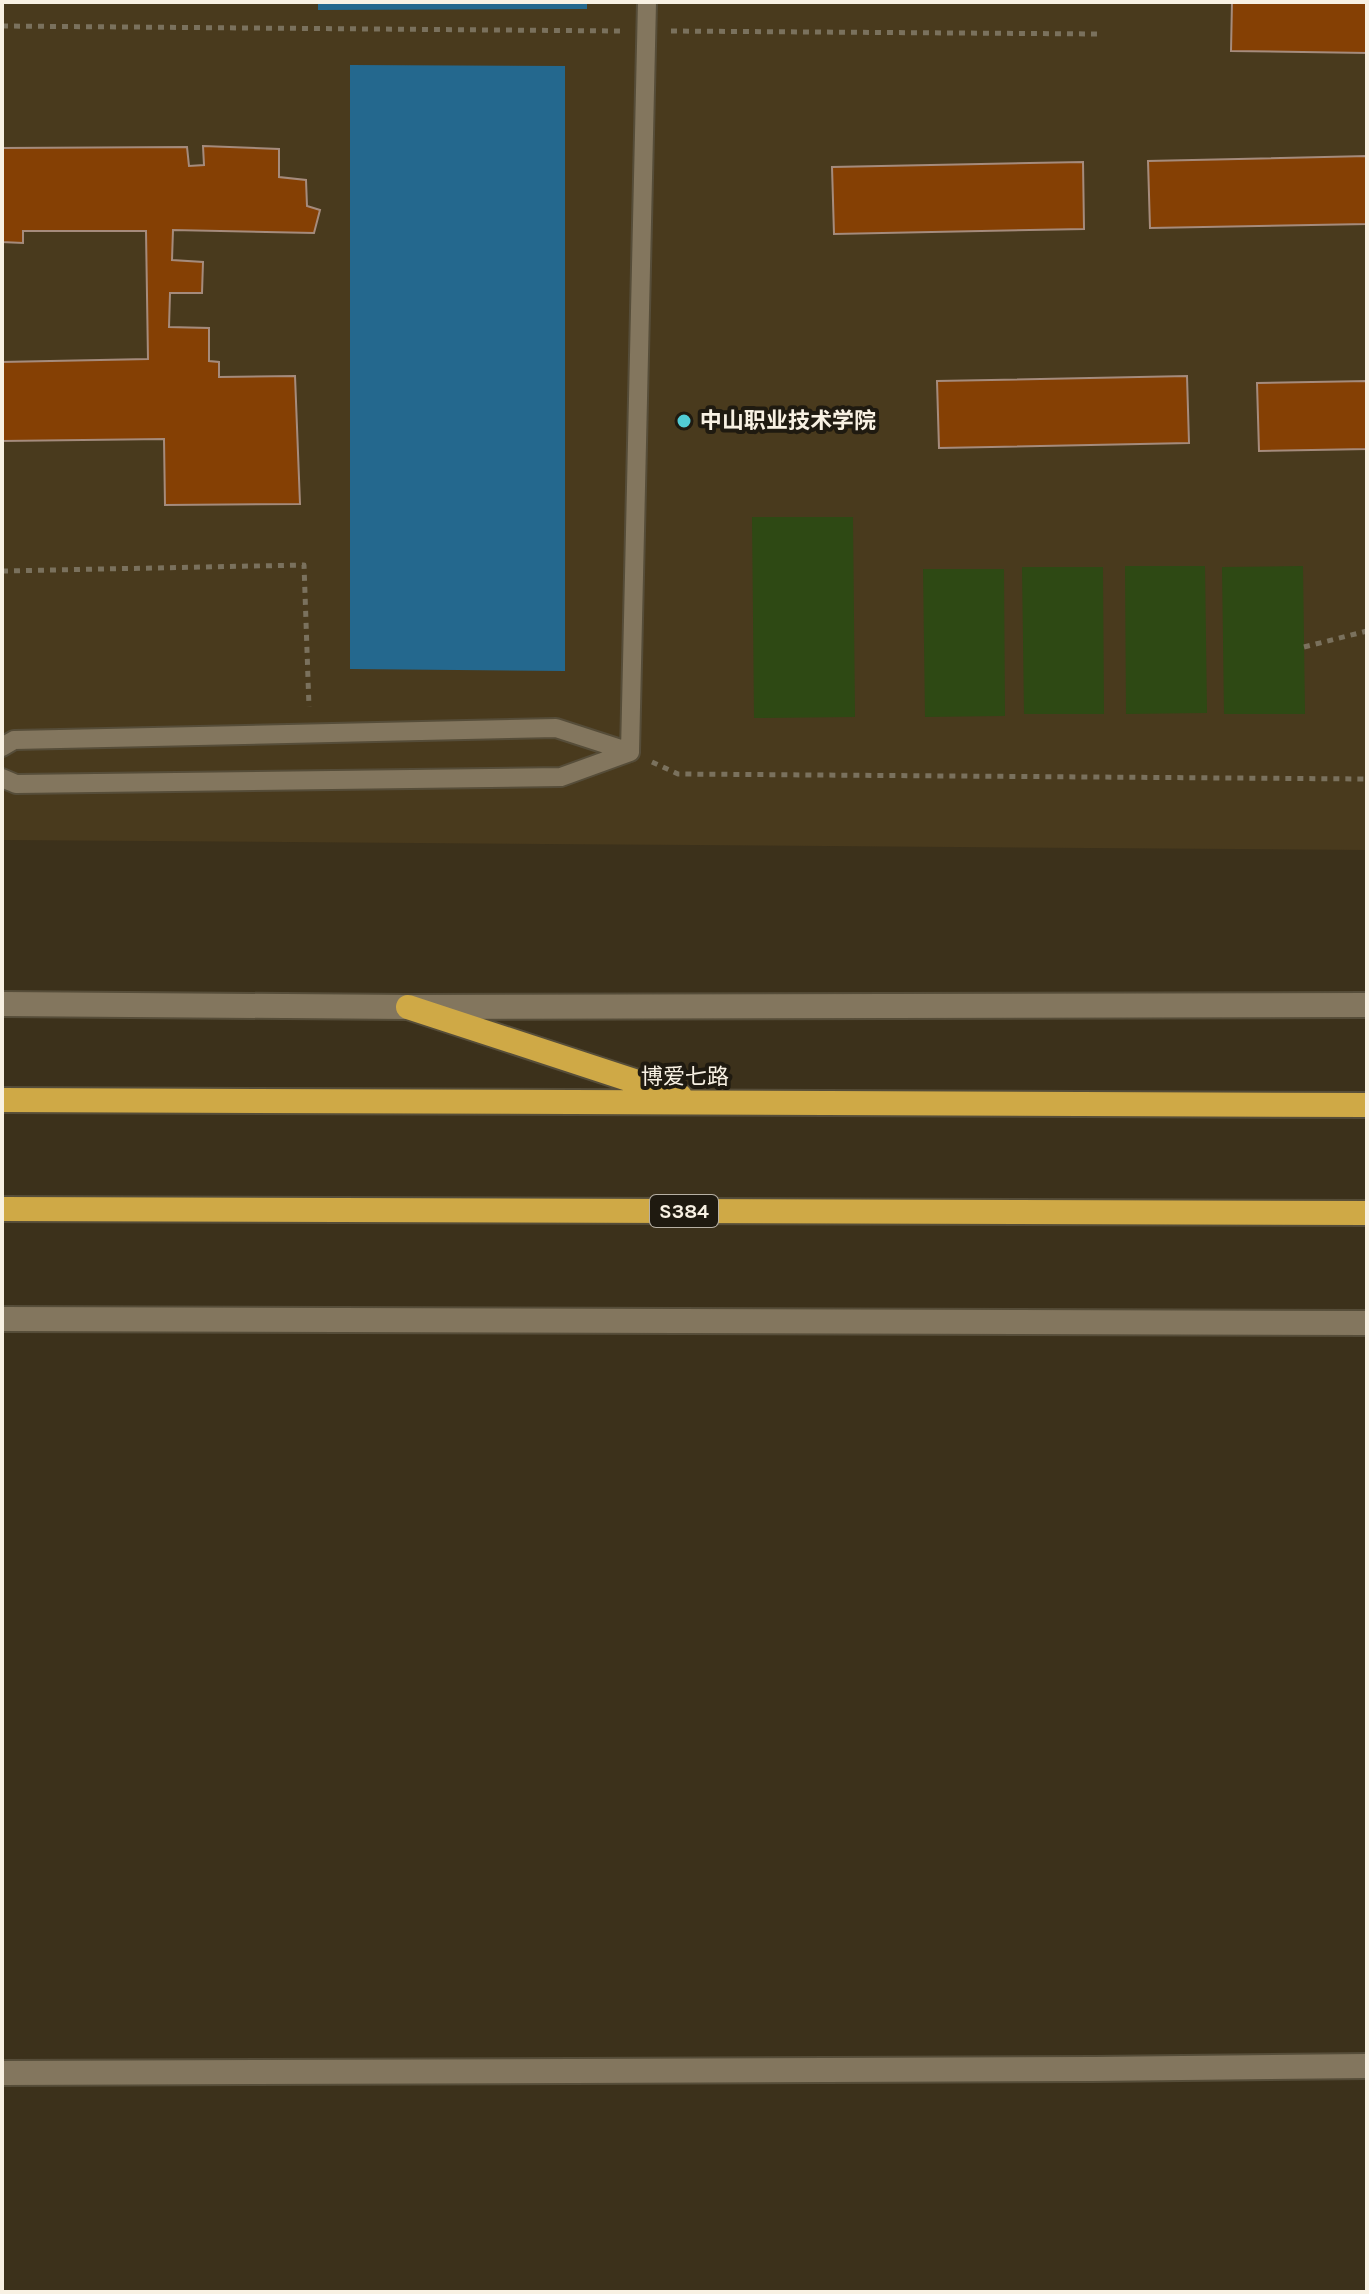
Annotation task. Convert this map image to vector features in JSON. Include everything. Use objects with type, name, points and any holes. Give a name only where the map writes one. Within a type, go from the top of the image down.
[{"type":"highway","points":[[408,1007],[701,1103]]},
{"type":"highway","name":"博爱七路","points":[[2,1100],[1367,1105]]},
{"type":"highway","name":"S384","points":[[2,1209],[1367,1213]]},
{"type":"street","points":[[2,1004],[408,1007],[1367,1005]]},
{"type":"street","points":[[2,1319],[1367,1323]]},
{"type":"street","points":[[2,2073],[1367,2066]]},
{"type":"lane","points":[[630,752],[647,2]]},
{"type":"lane","points":[[2,747],[14,740],[556,728],[630,752]]},
{"type":"lane","points":[[2,778],[16,784],[561,777],[630,752]]},
{"type":"path","points":[[2,26],[1098,34]]},
{"type":"path","points":[[2,571],[304,565],[310,733]]},
{"type":"path","points":[[1304,647],[1367,631]]},
{"type":"path","points":[[630,752],[678,774],[1367,779]]},
{"type":"shaded area","name":"中山职业技术学院","points":[[2,2],[1367,2],[1367,850],[2,840]]},
{"type":"green space","points":[[752,517],[853,517],[855,717],[754,718]]},
{"type":"green space","points":[[1125,566],[1205,566],[1207,713],[1126,714]]},
{"type":"green space","points":[[1303,566],[1305,714],[1224,714],[1222,567]]},
{"type":"green space","points":[[1022,567],[1103,567],[1104,714],[1024,714]]},
{"type":"green space","points":[[923,569],[1004,569],[1005,716],[925,717]]},
{"type":"water","points":[[318,2],[587,2],[587,9],[318,10]]},
{"type":"water","points":[[350,65],[565,66],[565,671],[350,669]]},
{"type":"building","points":[[1232,2],[1367,2],[1367,53],[1231,51]]},
{"type":"building","points":[[203,146],[279,149],[279,177],[306,180],[307,206],[320,210],[314,233],[173,230],[172,260],[203,262],[202,293],[170,293],[169,327],[209,328],[209,361],[219,362],[219,377],[295,376],[300,504],[165,505],[164,439],[2,441],[2,362],[148,359],[146,231],[23,231],[23,243],[2,242],[2,148],[187,147],[189,166],[204,165]]},
{"type":"building","points":[[1367,156],[1367,224],[1150,228],[1148,161]]},
{"type":"building","points":[[1083,162],[1084,229],[834,234],[832,167]]},
{"type":"building","points":[[1187,376],[1189,443],[939,448],[937,381]]},
{"type":"building","points":[[1367,381],[1367,449],[1259,451],[1257,383]]},
{"type":"place","name":"中山职业技术学院","points":[[684,421]]}]
